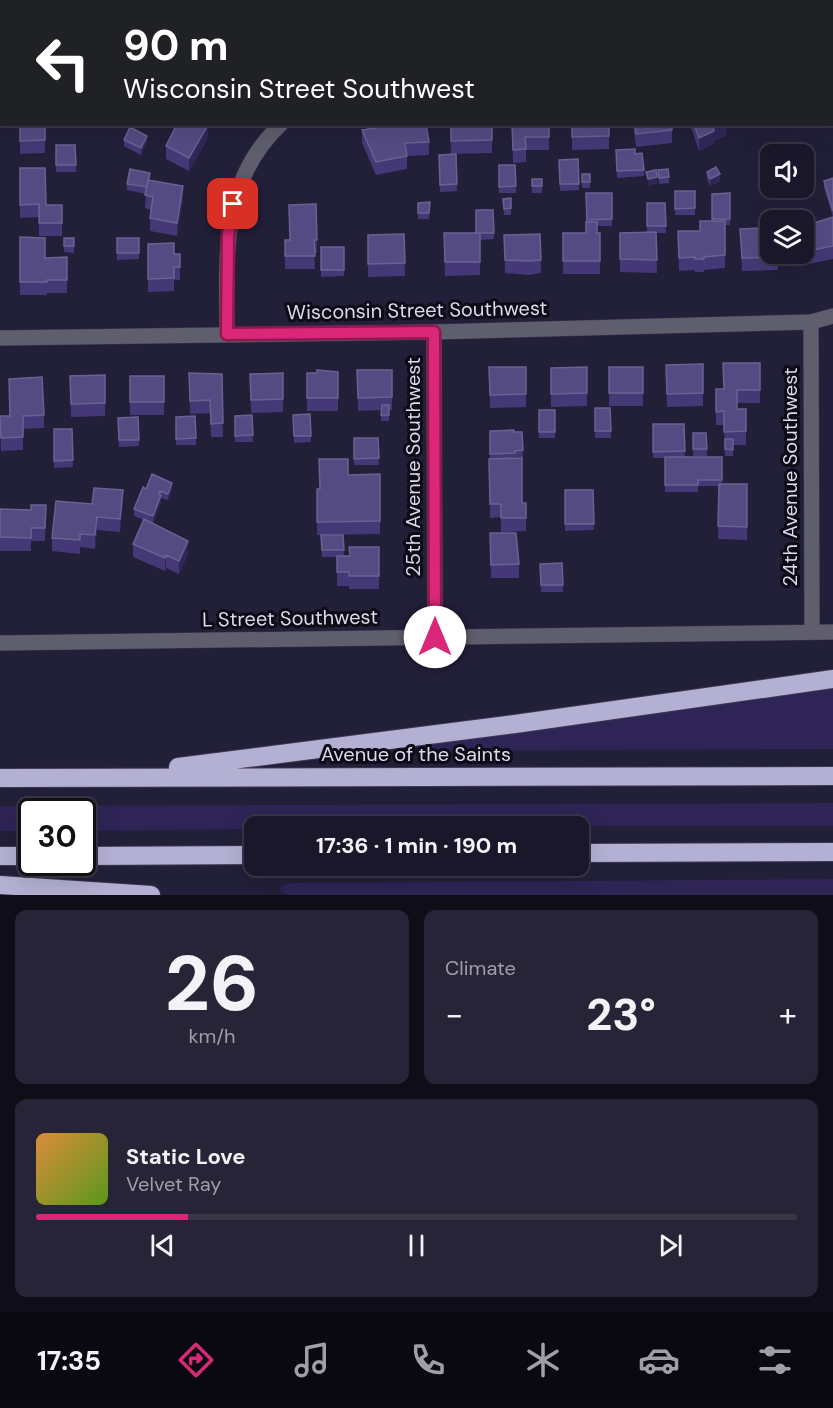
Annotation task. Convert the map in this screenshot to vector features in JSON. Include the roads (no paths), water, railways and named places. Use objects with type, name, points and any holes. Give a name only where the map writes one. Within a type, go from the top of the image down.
[{"type":"highway","points":[[103,777],[515,724],[833,679]]},
{"type":"highway","name":"Avenue of the Saints","points":[[0,778],[833,777]]},
{"type":"highway","points":[[589,853],[833,852]]},
{"type":"highway","points":[[96,856],[244,855]]},
{"type":"highway","points":[[0,856],[18,856]]},
{"type":"highway","points":[[0,885],[151,895]]},
{"type":"street","points":[[227,334],[228,236],[233,204],[244,174],[254,156],[265,139],[279,126]]},
{"type":"street","name":"Wisconsin Street Southwest","points":[[0,338],[434,332],[811,322],[833,316]]},
{"type":"street","name":"24th Avenue Southwest","points":[[811,322],[812,632]]},
{"type":"street","name":"25th Avenue Southwest","points":[[434,332],[435,637]]},
{"type":"street","name":"L Street Southwest","points":[[0,643],[833,632]]}]
